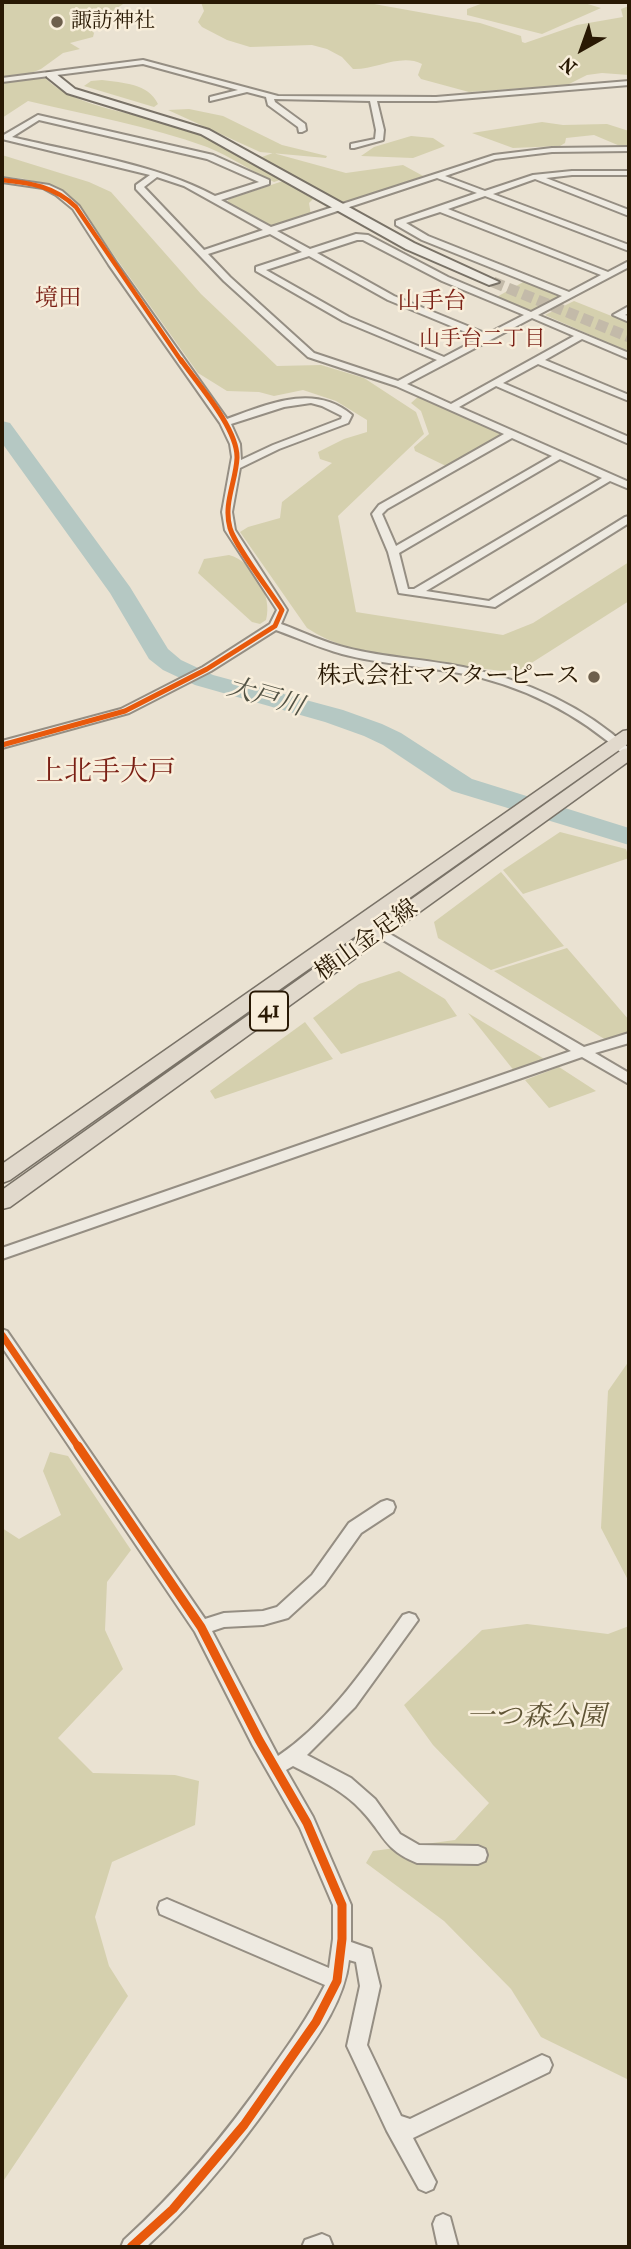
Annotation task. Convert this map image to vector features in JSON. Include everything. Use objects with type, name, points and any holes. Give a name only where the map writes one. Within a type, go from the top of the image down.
[{"type":"main road","name":"横山金足線","points":[[2,1201],[371,927],[627,748]]},
{"type":"main road","name":"横山金足線","points":[[2,1175],[371,927]]},
{"type":"street","points":[[2,80],[143,62],[270,97],[436,99],[629,83]]},
{"type":"street","points":[[51,75],[71,91],[205,132],[425,253],[493,282]]},
{"type":"street","points":[[395,100],[395,93],[400,88]]},
{"type":"street","points":[[213,99],[245,90]]},
{"type":"street","points":[[270,97],[271,103],[302,126],[302,130]]},
{"type":"street","points":[[354,146],[379,140],[380,130],[373,99]]},
{"type":"street","points":[[215,199],[266,182],[210,158],[38,117],[5,138],[187,184],[391,298],[488,338]]},
{"type":"street","points":[[601,149],[606,172]]},
{"type":"street","points":[[202,253],[472,163],[517,153],[629,149]]},
{"type":"street","points":[[617,173],[629,181]]},
{"type":"street","points":[[571,296],[425,238],[398,223],[533,177],[629,173]]},
{"type":"street","points":[[156,174],[139,187],[202,253],[311,355],[399,384],[629,486]]},
{"type":"street","points":[[436,175],[629,248]]},
{"type":"street","points":[[533,177],[629,213]]},
{"type":"street","points":[[2,180],[34,183],[67,199],[84,218],[112,264],[225,422],[235,444],[237,466],[227,512],[230,530],[282,610],[275,626],[207,669],[125,711],[2,745]]},
{"type":"street","points":[[440,209],[608,275]]},
{"type":"street","points":[[444,360],[346,319],[259,269],[356,237],[365,237],[445,279],[629,356]]},
{"type":"street","points":[[399,384],[629,264]]},
{"type":"street","points":[[629,309],[618,315],[629,319]]},
{"type":"street","points":[[452,407],[581,336]]},
{"type":"street","points":[[537,360],[629,398]]},
{"type":"street","points":[[494,382],[629,441]]},
{"type":"street","points":[[225,422],[308,399],[324,402],[347,415],[345,421],[276,447],[237,466]]},
{"type":"street","points":[[513,433],[383,506],[377,514],[393,552],[403,591],[491,605],[629,519]]},
{"type":"street","points":[[393,552],[560,455]]},
{"type":"street","points":[[417,592],[610,477]]},
{"type":"street","points":[[275,626],[344,651],[462,670],[509,681],[533,690],[627,748]]},
{"type":"street","points":[[371,927],[629,1079]]},
{"type":"street","points":[[2,1254],[584,1051],[629,1038]]},
{"type":"street","points":[[2,1335],[201,1628],[307,1823],[342,1905],[337,1981],[316,2022],[244,2125],[173,2209],[131,2247]]},
{"type":"street","points":[[201,1628],[224,1620],[262,1618],[282,1613],[318,1580],[355,1528],[387,1507]]},
{"type":"street","points":[[275,1768],[294,1757],[360,1688],[409,1620]]},
{"type":"street","points":[[294,1757],[345,1784],[369,1804],[394,1840],[417,1854],[478,1856]]},
{"type":"street","points":[[167,1908],[337,1981]]},
{"type":"street","points":[[341,1949],[364,1955],[370,1986],[357,2046],[394,2124],[426,2182]]},
{"type":"street","points":[[394,2124],[411,2129],[542,2065]]},
{"type":"street","points":[[443,2224],[448,2247]]},
{"type":"street","points":[[312,2247],[322,2244],[323,2247]]},
{"type":"green space","points":[[2,2],[126,2],[110,13],[82,16],[81,19],[94,33],[93,37],[70,43],[80,49],[63,53],[41,69],[26,75],[2,77]]},
{"type":"green space","points":[[201,2],[363,2],[480,23],[521,36],[522,42],[525,43],[577,25],[623,17],[621,9],[629,6],[629,75],[602,73],[587,75],[567,85],[469,92],[421,79],[418,75],[422,64],[414,61],[397,61],[353,69],[342,57],[312,45],[250,47],[227,40],[202,27],[198,22],[204,11]]},
{"type":"green space","points":[[486,2],[581,2],[601,8],[542,34],[467,15],[467,9]]},
{"type":"green space","points":[[45,78],[74,97],[193,132],[280,180],[274,182],[216,151],[118,121],[28,101],[2,118],[2,83]]},
{"type":"green space","points":[[102,80],[141,88],[154,97],[158,104],[154,107],[84,86],[91,81]]},
{"type":"green space","points":[[189,109],[223,116],[282,145],[327,156],[260,152],[168,110]]},
{"type":"green space","points":[[542,122],[563,125],[607,124],[629,131],[629,146],[620,146],[594,135],[566,138],[565,143],[560,146],[513,148],[472,133]]},
{"type":"green space","points":[[411,136],[433,138],[445,146],[413,158],[361,156],[374,147]]},
{"type":"green space","points":[[273,153],[346,173],[403,165],[425,177],[351,202],[337,201],[259,158]]},
{"type":"green space","points":[[2,155],[89,182],[111,192],[201,294],[277,366],[321,365],[364,378],[416,412],[424,434],[338,516],[356,612],[503,635],[533,623],[629,562],[629,601],[522,669],[501,671],[374,654],[349,648],[307,628],[240,532],[280,518],[282,502],[332,463],[320,459],[318,452],[344,439],[367,432],[367,420],[336,401],[303,390],[274,396],[259,392],[227,391],[198,373],[76,202],[41,183],[2,177]]},
{"type":"green space","points":[[283,181],[313,199],[309,203],[311,215],[270,226],[227,202],[229,199]]},
{"type":"green space","points":[[525,281],[559,297],[533,311],[495,298]]},
{"type":"green space","points":[[574,301],[629,323],[629,352],[545,315]]},
{"type":"green space","points":[[419,396],[504,433],[448,467],[415,451],[414,447],[429,434],[421,411],[411,403]]},
{"type":"green space","points":[[229,555],[246,565],[260,581],[267,601],[267,611],[266,620],[260,624],[252,622],[198,573],[204,559]]},
{"type":"green space","points":[[560,832],[626,849],[629,858],[523,894],[503,870]]},
{"type":"green space","points":[[501,872],[564,946],[491,970],[438,938],[434,922]]},
{"type":"green space","points":[[567,948],[629,1020],[629,1033],[606,1040],[494,971]]},
{"type":"green space","points":[[399,971],[445,999],[457,1016],[341,1054],[313,1018],[359,984]]},
{"type":"green space","points":[[468,1013],[546,1060],[515,1072]]},
{"type":"green space","points":[[305,1022],[333,1059],[215,1099],[210,1091]]},
{"type":"green space","points":[[559,1067],[596,1091],[549,1108],[525,1080]]},
{"type":"green space","points":[[629,1361],[629,1582],[601,1528],[608,1391]]},
{"type":"green space","points":[[50,1452],[68,1456],[131,1550],[107,1582],[105,1630],[123,1669],[58,1738],[93,1773],[175,1775],[199,1781],[195,1825],[112,1862],[95,1917],[109,1966],[128,1996],[4,2180],[2,1528],[19,1539],[61,1515],[43,1471]]},
{"type":"green space","name":"一つ森公園","points":[[527,1624],[608,1634],[629,1626],[629,2080],[541,2037],[511,1989],[444,1921],[366,1863],[373,1851],[455,1840],[489,1803],[433,1745],[404,1705],[482,1630]]},
{"type":"waterway","name":"大戸川","points":[[2,428],[121,592],[158,654],[172,665],[204,680],[334,716],[373,730],[392,739],[462,785],[629,837]]},
{"type":"tunnel","points":[[493,282],[629,337]]},
{"type":"cycle path","points":[[2,180],[46,187],[59,193],[76,207],[113,265],[225,423],[235,444],[237,457],[227,512],[230,530],[282,610],[275,626],[207,669],[125,711],[2,745]]},
{"type":"cycle path","points":[[2,1335],[201,1627],[259,1740],[307,1823],[342,1905],[342,1939],[337,1981],[316,2022],[244,2125],[173,2209],[131,2247]]},
{"type":"place","name":"諏訪神社","points":[[57,22]]},
{"type":"place","name":"株式会社マスターピース","points":[[594,677]]},
{"type":"district","name":"境田","points":[[58,299]]},
{"type":"district","name":"山手台","points":[[432,302]]},
{"type":"district","name":"山手台二丁目","points":[[482,340]]},
{"type":"district","name":"上北手大戸","points":[[106,773]]}]
